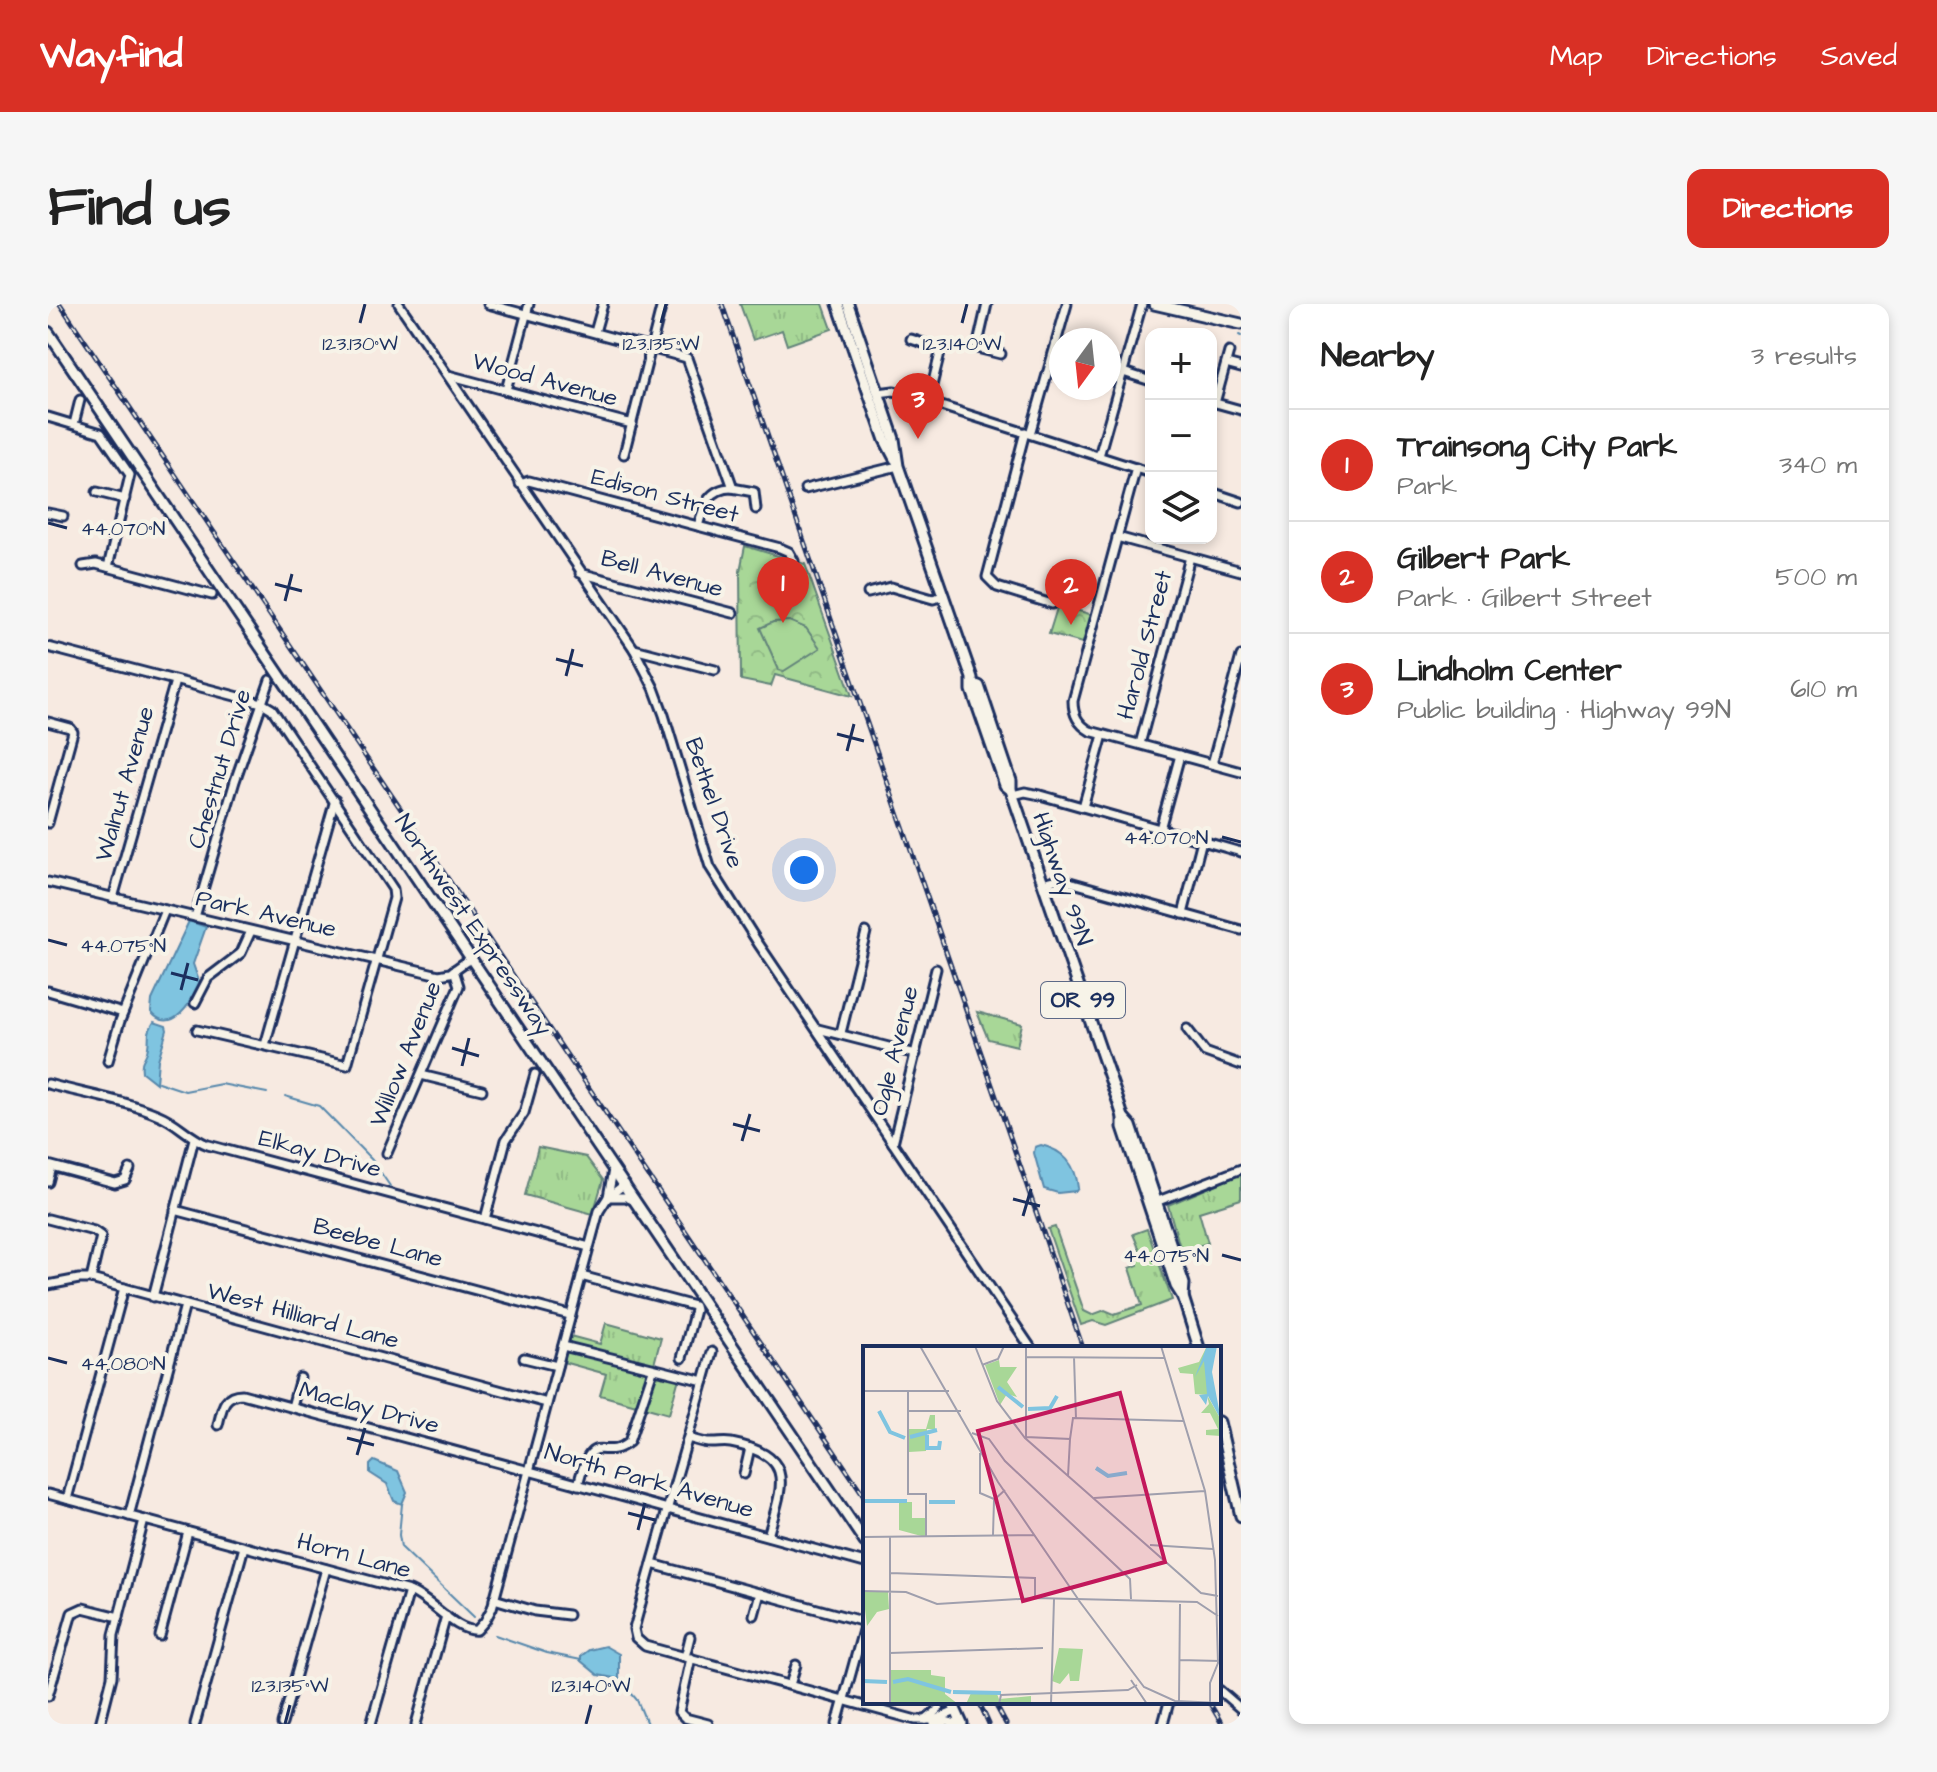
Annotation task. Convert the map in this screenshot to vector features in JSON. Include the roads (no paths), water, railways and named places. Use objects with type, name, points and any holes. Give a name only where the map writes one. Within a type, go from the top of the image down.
[{"type":"main road","name":"Highway 99N","points":[[838,304],[973,684],[979,686],[1123,1117],[1131,1126],[1176,1286],[1183,1297],[1198,1346]]},
{"type":"main road","name":"Highway 99N","points":[[848,304],[894,439],[898,466]]},
{"type":"main road","points":[[1154,304],[1241,324]]},
{"type":"main road","name":"Northwest Expressway","points":[[48,332],[863,1539]]},
{"type":"main road","points":[[1221,1431],[1241,1516]]},
{"type":"main road","points":[[954,1706],[959,1724]]},
{"type":"street","name":"Bethel Drive","points":[[399,304],[634,649],[664,715],[711,869],[1030,1346]]},
{"type":"street","points":[[488,304],[687,358],[732,488]]},
{"type":"street","points":[[506,390],[529,304]]},
{"type":"street","points":[[595,332],[603,304]]},
{"type":"street","points":[[624,454],[662,304]]},
{"type":"street","points":[[987,304],[977,348],[1001,354]]},
{"type":"street","points":[[1056,588],[1052,604],[997,587],[987,577],[1067,304]]},
{"type":"street","points":[[1099,456],[1142,304]]},
{"type":"street","points":[[911,339],[941,349],[928,402]]},
{"type":"street","points":[[1214,400],[1229,352]]},
{"type":"street","points":[[1226,364],[1241,368]]},
{"type":"street","points":[[1123,372],[1145,379]]},
{"type":"street","name":"Wood Avenue","points":[[447,375],[632,424]]},
{"type":"street","points":[[878,393],[894,391],[1148,472]]},
{"type":"street","points":[[74,424],[80,400]]},
{"type":"street","points":[[1217,403],[1241,410]]},
{"type":"street","points":[[48,417],[95,430],[106,437],[130,475],[108,567]]},
{"type":"street","points":[[805,489],[898,466]]},
{"type":"street","points":[[1136,468],[1073,708],[1079,723],[1090,731],[1241,772]]},
{"type":"street","name":"Edison Street","points":[[520,484],[529,481],[780,548],[789,552],[794,561]]},
{"type":"street","points":[[698,526],[714,491],[732,488],[754,492],[756,509]]},
{"type":"street","points":[[97,492],[125,499]]},
{"type":"street","points":[[1217,494],[1241,502]]},
{"type":"street","points":[[48,513],[63,516]]},
{"type":"street","points":[[1117,537],[1241,571]]},
{"type":"street","name":"Harold Street","points":[[1140,744],[1190,557]]},
{"type":"street","points":[[83,566],[91,563],[212,595]]},
{"type":"street","name":"Bell Avenue","points":[[580,573],[733,613]]},
{"type":"street","points":[[868,593],[891,587],[934,599],[944,596]]},
{"type":"street","points":[[48,647],[262,703],[272,709],[393,889],[394,898],[348,1064],[197,1030]]},
{"type":"street","points":[[634,649],[715,670]]},
{"type":"street","points":[[1212,764],[1241,656]]},
{"type":"street","name":"Chestnut Drive","points":[[195,917],[270,680]]},
{"type":"street","name":"Walnut Avenue","points":[[113,898],[175,681]]},
{"type":"street","points":[[48,722],[73,731],[51,798],[48,823]]},
{"type":"street","points":[[1083,807],[1103,735]]},
{"type":"street","points":[[1160,829],[1180,755]]},
{"type":"street","points":[[1012,792],[1031,793],[1241,852]]},
{"type":"street","points":[[265,1045],[335,800]]},
{"type":"street","points":[[1183,914],[1202,840]]},
{"type":"street","points":[[1043,883],[1059,879],[1241,930]]},
{"type":"street","name":"Park Avenue","points":[[48,882],[439,975],[454,970]]},
{"type":"street","points":[[108,1061],[123,1013],[165,910]]},
{"type":"street","points":[[195,1003],[208,978],[241,953],[251,931]]},
{"type":"street","points":[[841,1033],[866,932]]},
{"type":"street","points":[[454,970],[471,958]]},
{"type":"street","name":"Ogle Avenue","points":[[893,1143],[936,969]]},
{"type":"street","name":"Willow Avenue","points":[[387,1153],[459,986],[454,970]]},
{"type":"street","points":[[48,991],[123,1013]]},
{"type":"street","points":[[818,1029],[916,1054]]},
{"type":"street","points":[[1187,1029],[1205,1052],[1241,1065]]},
{"type":"street","points":[[485,1219],[506,1140],[524,1113],[535,1074]]},
{"type":"street","points":[[421,1075],[482,1090]]},
{"type":"street","name":"Elkay Drive","points":[[48,1084],[152,1112],[169,1119],[194,1139],[589,1247]]},
{"type":"street","points":[[153,1297],[194,1139]]},
{"type":"street","points":[[48,1182],[50,1166],[115,1183],[125,1180],[130,1169]]},
{"type":"street","points":[[613,1167],[608,1197],[626,1197],[636,1201]]},
{"type":"street","points":[[1153,1203],[1241,1169]]},
{"type":"street","name":"North Park Avenue","points":[[625,1184],[608,1197],[599,1211],[529,1471],[863,1562]]},
{"type":"street","name":"Beebe Lane","points":[[175,1210],[570,1315]]},
{"type":"street","points":[[48,1219],[104,1236],[91,1279]]},
{"type":"street","points":[[581,1276],[694,1306],[682,1358]]},
{"type":"street","name":"West Hilliard Lane","points":[[48,1285],[91,1279],[547,1403]]},
{"type":"street","points":[[67,1499],[124,1288]]},
{"type":"street","points":[[129,1516],[185,1305]]},
{"type":"street","points":[[563,1346],[704,1381]]},
{"type":"street","points":[[712,1352],[634,1631],[643,1645],[930,1724],[945,1721],[959,1724]]},
{"type":"street","points":[[524,1358],[557,1366]]},
{"type":"street","points":[[578,1485],[590,1452],[598,1448],[619,1448],[629,1442],[653,1370]]},
{"type":"street","points":[[292,1407],[300,1378]]},
{"type":"street","name":"Maclay Drive","points":[[218,1425],[224,1402],[234,1394],[242,1394],[529,1471]]},
{"type":"street","points":[[688,1438],[708,1443],[731,1443],[768,1456],[782,1477],[768,1536]]},
{"type":"street","points":[[744,1474],[750,1448]]},
{"type":"street","name":"Horn Lane","points":[[48,1494],[409,1591],[422,1596],[463,1628],[477,1630],[485,1621],[494,1599],[529,1471]]},
{"type":"street","points":[[100,1724],[111,1682],[113,1642],[144,1520]]},
{"type":"street","points":[[160,1636],[188,1532]]},
{"type":"street","points":[[195,1724],[244,1547]]},
{"type":"street","points":[[652,1564],[863,1621]]},
{"type":"street","points":[[282,1724],[326,1569]]},
{"type":"street","points":[[371,1724],[409,1591]]},
{"type":"street","points":[[754,1615],[760,1593]]},
{"type":"street","points":[[494,1599],[539,1612],[568,1615]]},
{"type":"street","points":[[48,1696],[68,1622],[74,1611],[86,1608],[119,1617]]},
{"type":"street","points":[[416,1724],[446,1616]]},
{"type":"street","points":[[690,1637],[678,1708],[683,1721],[708,1724]]},
{"type":"street","points":[[837,1724],[863,1638]]},
{"type":"street","points":[[854,1664],[863,1666]]},
{"type":"street","points":[[790,1685],[796,1665]]},
{"type":"street","points":[[1221,1692],[1241,1709]]},
{"type":"street","points":[[924,1721],[941,1704]]},
{"type":"street","points":[[1163,1724],[1168,1704]]},
{"type":"street","points":[[924,1721],[935,1720],[954,1706]]},
{"type":"water","points":[[189,921],[206,927],[193,964],[200,984],[187,1007],[174,1019],[166,1021],[151,1012],[152,1000]]},
{"type":"water","points":[[154,1022],[166,1026],[167,1030],[158,1060],[156,1083],[142,1072],[149,1032]]},
{"type":"water","points":[[1041,1145],[1067,1160],[1077,1180],[1076,1191],[1058,1193],[1044,1189],[1034,1153],[1035,1147]]},
{"type":"water","points":[[374,1461],[398,1471],[407,1492],[402,1504],[394,1501],[387,1484],[370,1473],[370,1465]]},
{"type":"water","points":[[605,1646],[619,1654],[619,1679],[598,1675],[581,1661],[581,1656],[589,1650]]},
{"type":"waterway","points":[[158,1082],[185,1091],[221,1084],[267,1093]]},
{"type":"waterway","points":[[285,1096],[319,1106],[372,1160],[390,1186]]},
{"type":"waterway","points":[[402,1504],[401,1547],[474,1617]]},
{"type":"waterway","points":[[495,1635],[547,1653],[581,1660]]},
{"type":"waterway","points":[[619,1679],[637,1700],[647,1724]]},
{"type":"railway","points":[[60,304],[863,1494]]},
{"type":"railway","points":[[722,304],[1082,1346]]},
{"type":"railway","points":[[980,1704],[989,1724]]},
{"type":"railway","points":[[995,1704],[1006,1724]]},
{"type":"railway","points":[[1210,1704],[1222,1724]]},
{"type":"place","name":"Lindholm Center","points":[[918,439]]},
{"type":"place","name":"Trainsong City Park","points":[[783,623]]},
{"type":"place","name":"Gilbert Park","points":[[1071,625]]}]
